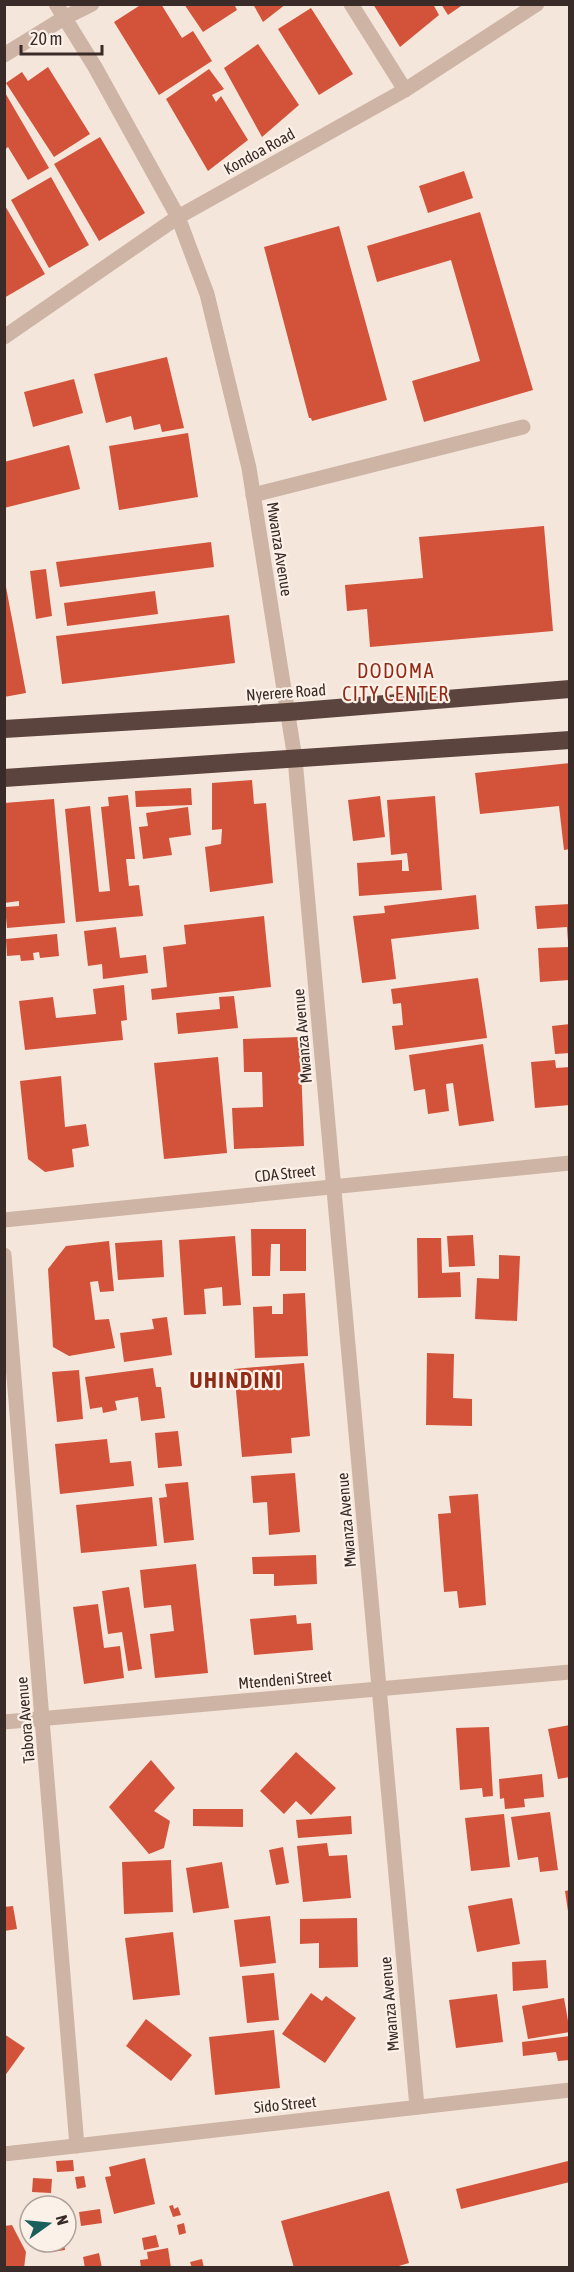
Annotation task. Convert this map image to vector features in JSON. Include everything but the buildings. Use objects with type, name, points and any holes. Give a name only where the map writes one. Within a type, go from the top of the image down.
[{"type":"highway","name":"Nyerere Road","points":[[4,729],[288,712],[570,689]]},
{"type":"highway","points":[[4,778],[570,741]]},
{"type":"street","name":"Mwanza Avenue","points":[[56,4],[96,67],[178,217],[207,294],[249,468],[295,759],[417,2108]]},
{"type":"street","points":[[4,55],[64,18],[92,4]]},
{"type":"street","points":[[351,4],[405,90]]},
{"type":"street","name":"Kondoa Road","points":[[4,337],[178,217],[405,90],[537,4]]},
{"type":"street","points":[[253,495],[523,427]]},
{"type":"street","name":"CDA Street","points":[[4,1220],[570,1163]]},
{"type":"street","name":"Tabora Avenue","points":[[4,1255],[11,1410],[43,1719],[77,2146]]},
{"type":"street","name":"Mtendeni Street","points":[[4,1722],[570,1672]]},
{"type":"street","name":"Sido Street","points":[[4,2154],[570,2090]]},
{"type":"district","name":"DODOMA CITY CENTER","points":[[396,682]]},
{"type":"district","name":"UHINDINI","points":[[236,1380]]}]
